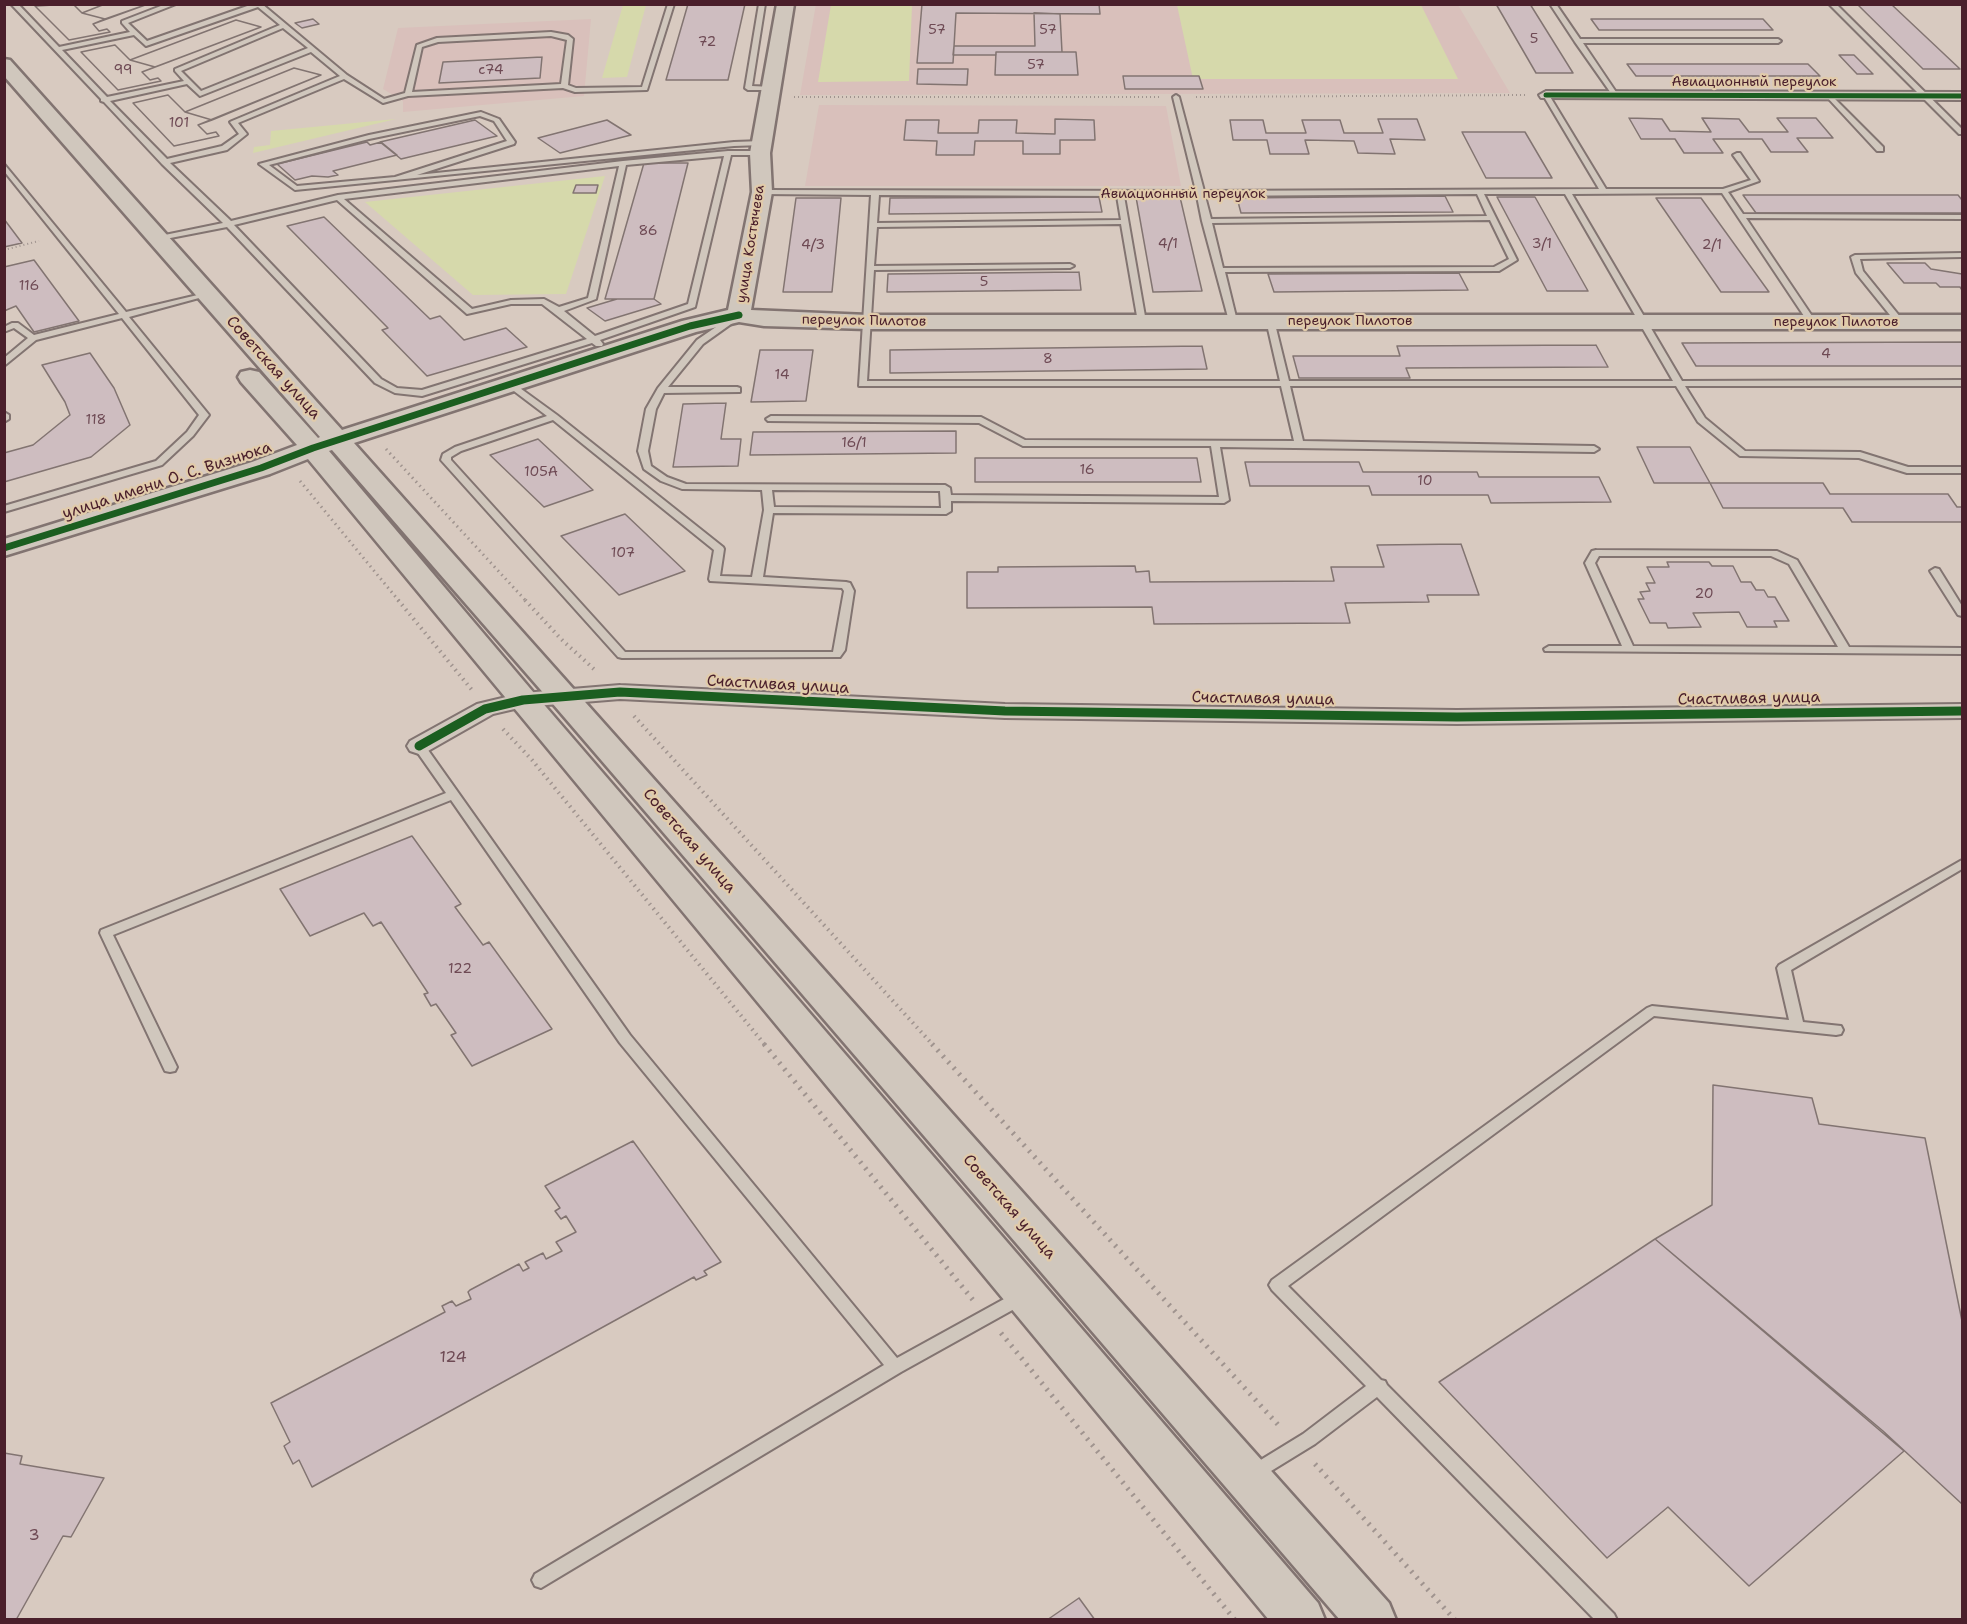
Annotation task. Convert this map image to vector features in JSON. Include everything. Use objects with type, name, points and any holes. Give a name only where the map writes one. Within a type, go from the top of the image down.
[{"type":"main road","name":"улица Костычева","points":[[739,315],[762,192],[761,148],[786,4]]},
{"type":"main road","name":"Советская улица","points":[[4,64],[158,239],[194,298]]},
{"type":"main road","name":"Советская улица","points":[[4,91],[194,298],[340,439],[1372,1620]]},
{"type":"main road","name":"улица имени О. С. Визнюка","points":[[4,548],[261,468],[340,439],[510,386],[601,346],[739,315]]},
{"type":"main road","name":"переулок Пилотов","points":[[739,315],[764,319],[868,322],[1270,320],[1962,322]]},
{"type":"main road","name":"Советская улица","points":[[340,439],[523,700],[1301,1620]]},
{"type":"street","name":"Авиационный переулок","points":[[1546,95],[1962,96]]},
{"type":"street","name":"Счастливая улица","points":[[419,746],[485,709],[523,700],[620,692],[1005,711],[1457,717],[1962,711]]},
{"type":"lane","points":[[14,4],[17,11],[58,50],[103,100],[229,224],[378,381],[395,390],[422,393],[601,346],[692,305],[728,153]]},
{"type":"lane","points":[[173,4],[124,22],[146,44],[258,5],[345,76],[383,101],[408,94],[564,86],[575,90],[644,93],[671,4]]},
{"type":"lane","points":[[762,4],[748,88],[770,88]]},
{"type":"lane","points":[[1553,4],[1615,95]]},
{"type":"lane","points":[[1832,4],[1962,132]]},
{"type":"lane","points":[[283,26],[177,70],[200,94],[312,49]]},
{"type":"lane","points":[[58,50],[135,33]]},
{"type":"lane","points":[[408,94],[419,46],[437,40],[551,34],[566,36],[570,39],[564,86]]},
{"type":"lane","points":[[1577,41],[1778,41]]},
{"type":"lane","points":[[165,162],[224,148],[243,134],[234,122],[345,76]]},
{"type":"lane","points":[[103,100],[188,82]]},
{"type":"lane","points":[[1546,95],[1603,190]]},
{"type":"lane","points":[[1828,95],[1880,150]]},
{"type":"lane","points":[[1176,97],[1198,194],[1233,321]]},
{"type":"lane","points":[[396,179],[511,142],[497,120],[481,114],[369,137],[263,164],[295,188],[396,179],[734,144],[761,148]]},
{"type":"lane","points":[[158,239],[338,197],[761,148]]},
{"type":"lane","name":"Авиационный переулок","points":[[762,192],[1198,194],[1724,191],[1755,181],[1737,155]]},
{"type":"lane","points":[[558,310],[592,299],[623,163]]},
{"type":"lane","points":[[4,166],[204,416],[190,434],[159,463],[4,509]]},
{"type":"lane","points":[[1219,270],[1496,268],[1513,260],[1479,191]]},
{"type":"lane","points":[[1567,191],[1701,420],[1743,454],[1860,455],[1907,470],[1962,470]]},
{"type":"lane","points":[[1724,191],[1812,322]]},
{"type":"lane","points":[[875,194],[872,268],[862,384],[1962,384]]},
{"type":"lane","points":[[1120,194],[1142,322]]},
{"type":"lane","points":[[338,197],[470,312],[511,302],[544,301],[601,346]]},
{"type":"lane","points":[[1742,216],[1962,217]]},
{"type":"lane","points":[[1206,221],[1493,218]]},
{"type":"lane","points":[[874,225],[1125,222]]},
{"type":"lane","points":[[1901,323],[1859,271],[1856,257],[1962,255]]},
{"type":"lane","points":[[872,268],[1070,266]]},
{"type":"lane","points":[[4,363],[33,338],[194,298]]},
{"type":"lane","name":"улица Костычева","points":[[739,315],[700,342],[661,390],[651,409],[643,451],[647,467],[664,479],[685,487],[945,488],[946,498]]},
{"type":"lane","points":[[1270,320],[1299,444]]},
{"type":"lane","points":[[4,330],[15,325],[33,338]]},
{"type":"lane","points":[[510,386],[554,417],[719,549],[714,579],[846,585],[849,591],[840,650],[836,654],[622,655],[446,460],[447,456],[458,449],[554,417]]},
{"type":"lane","points":[[661,390],[738,390]]},
{"type":"lane","points":[[771,419],[981,420],[1023,442],[1594,449]]},
{"type":"lane","points":[[769,510],[946,511],[946,498],[1224,500],[1215,444]]},
{"type":"lane","points":[[757,580],[769,510],[767,487]]},
{"type":"lane","points":[[1628,648],[1590,563],[1596,553],[1773,553],[1793,562],[1845,649]]},
{"type":"lane","points":[[1935,571],[1962,613]]},
{"type":"lane","points":[[1549,649],[1962,651]]},
{"type":"lane","points":[[419,746],[625,1039],[896,1368]]},
{"type":"lane","points":[[170,1067],[106,933],[453,795]]},
{"type":"lane","points":[[1797,1026],[1784,968],[1962,864]]},
{"type":"lane","points":[[1608,1620],[1277,1285],[1652,1011],[1836,1030]]},
{"type":"lane","points":[[541,1580],[896,1368],[1026,1294]]},
{"type":"lane","points":[[1246,1478],[1298,1446],[1379,1386]]},
{"type":"path","points":[[4,250],[62,236]]},
{"type":"path","points":[[340,439],[620,692],[636,720],[1455,1620]]},
{"type":"path","points":[[261,468],[273,478],[300,481],[461,675],[485,709],[532,760],[1235,1620]]},
{"type":"shaded area","points":[[816,4],[1458,5],[1510,93],[800,95]]},
{"type":"shaded area","points":[[591,19],[584,96],[403,112],[403,101],[383,89],[398,28]]},
{"type":"shaded area","points":[[819,105],[1166,106],[1181,186],[805,186]]},
{"type":"green space","points":[[623,5],[646,5],[627,77],[602,78]]},
{"type":"green space","points":[[831,5],[912,5],[909,81],[818,82]]},
{"type":"green space","points":[[1177,5],[1421,5],[1458,79],[1193,79]]},
{"type":"green space","points":[[396,119],[253,153],[254,147],[270,145],[271,131]]},
{"type":"green space","points":[[605,176],[566,294],[473,295],[365,202]]},
{"type":"building","points":[[73,4],[82,13],[105,4],[148,4],[93,24],[99,31],[107,29],[110,32],[69,40],[35,6]]},
{"type":"building","points":[[73,4],[82,13],[105,19],[93,24],[99,31],[107,29],[110,32],[69,40],[35,6]]},
{"type":"building","points":[[105,4],[148,4],[105,19],[82,13]]},
{"type":"building","points":[[688,4],[745,4],[728,80],[666,80]]},
{"type":"building","points":[[922,4],[1099,4],[1100,14],[956,13],[953,63],[917,63]]},
{"type":"building","points":[[1496,4],[1530,4],[1573,73],[1536,73]]},
{"type":"building","points":[[1857,4],[1891,4],[1960,69],[1923,69]]},
{"type":"building","points":[[1034,13],[1060,14],[1062,52],[996,52],[996,55],[953,55],[954,46],[1035,46]]},
{"type":"building","points":[[313,19],[319,24],[302,28],[295,23]]},
{"type":"building","points":[[1591,19],[1763,19],[1773,30],[1599,30]]},
{"type":"building","points":[[236,20],[261,27],[142,72],[150,80],[158,78],[161,81],[118,90],[81,52],[115,45],[130,60]]},
{"type":"building","points":[[236,20],[261,27],[155,67],[130,60]]},
{"type":"building","points":[[115,45],[130,60],[155,67],[142,72],[150,80],[158,78],[161,81],[118,90],[81,52]]},
{"type":"building","points":[[996,52],[1076,52],[1078,75],[995,75]]},
{"type":"building","points":[[1839,55],[1854,55],[1873,74],[1857,74]]},
{"type":"building","points":[[542,57],[540,78],[439,83],[443,62]]},
{"type":"building","points":[[1627,64],[1808,64],[1820,76],[1636,76]]},
{"type":"building","points":[[294,68],[321,75],[198,125],[207,134],[216,132],[219,136],[174,146],[133,103],[168,95],[185,112]]},
{"type":"building","points":[[294,68],[321,75],[212,120],[185,112]]},
{"type":"building","points":[[918,69],[968,69],[967,85],[917,84]]},
{"type":"building","points":[[1123,76],[1199,76],[1203,89],[1125,89]]},
{"type":"building","points":[[168,95],[185,112],[212,120],[198,125],[207,134],[216,132],[219,136],[174,146],[133,103]]},
{"type":"building","points":[[1629,118],[1662,119],[1670,131],[1711,132],[1702,118],[1739,119],[1749,132],[1788,132],[1777,118],[1816,118],[1833,138],[1797,138],[1808,152],[1771,152],[1762,139],[1713,139],[1723,153],[1684,153],[1675,139],[1641,139]]},
{"type":"building","points":[[1055,119],[1094,120],[1095,140],[1060,140],[1060,154],[1023,154],[1023,141],[975,141],[974,155],[936,155],[937,141],[904,140],[906,120],[939,120],[938,133],[978,133],[979,120],[1017,120],[1016,133],[1055,134]]},
{"type":"building","points":[[1378,119],[1417,119],[1425,140],[1390,139],[1395,154],[1358,153],[1354,141],[1305,140],[1309,154],[1270,154],[1267,140],[1233,140],[1230,120],[1263,120],[1266,133],[1306,133],[1302,120],[1340,120],[1344,133],[1383,133]]},
{"type":"building","points":[[475,120],[497,136],[401,159],[380,142]]},
{"type":"building","points":[[607,120],[631,135],[560,153],[538,138]]},
{"type":"building","points":[[1462,132],[1525,132],[1552,178],[1486,178]]},
{"type":"building","points":[[367,142],[370,145],[381,142],[397,155],[333,171],[338,175],[312,176],[295,180],[277,164]]},
{"type":"building","points":[[644,163],[688,163],[654,299],[605,299]]},
{"type":"building","points":[[576,185],[598,185],[596,193],[573,193]]},
{"type":"building","points":[[1743,195],[1958,195],[1962,200],[1962,213],[1756,213]]},
{"type":"building","points":[[1445,196],[1453,212],[1241,213],[1237,198]]},
{"type":"building","points":[[1099,197],[1102,212],[889,214],[890,198]]},
{"type":"building","points":[[1136,197],[1180,197],[1202,291],[1153,292]]},
{"type":"building","points":[[1497,197],[1535,197],[1588,291],[1547,291]]},
{"type":"building","points":[[796,198],[841,198],[832,292],[783,292]]},
{"type":"building","points":[[1656,198],[1701,198],[1769,292],[1721,292]]},
{"type":"building","points":[[324,217],[430,319],[440,316],[464,340],[506,328],[527,347],[427,376],[382,330],[388,328],[287,226]]},
{"type":"building","points":[[4,219],[22,243],[4,247]]},
{"type":"building","points":[[34,260],[79,321],[34,332],[16,306],[4,311],[4,267]]},
{"type":"building","points":[[1887,263],[1925,263],[1931,269],[1962,274],[1962,290],[1960,287],[1940,287],[1936,283],[1904,283]]},
{"type":"building","points":[[1079,272],[1081,290],[887,292],[888,274]]},
{"type":"building","points":[[1459,273],[1468,290],[1274,292],[1268,274]]},
{"type":"building","points":[[617,299],[654,299],[661,304],[605,321],[587,308]]},
{"type":"building","points":[[1962,342],[1962,366],[1696,366],[1682,343]]},
{"type":"building","points":[[1596,345],[1608,367],[1406,368],[1410,378],[1299,378],[1293,356],[1400,356],[1397,346]]},
{"type":"building","points":[[1202,346],[1207,369],[890,373],[890,350]]},
{"type":"building","points":[[760,350],[813,350],[806,401],[751,402]]},
{"type":"building","points":[[90,353],[114,388],[130,425],[91,457],[4,482],[4,453],[33,445],[70,415],[65,402],[42,365]]},
{"type":"building","points":[[726,403],[721,439],[741,439],[738,466],[673,467],[683,404]]},
{"type":"building","points":[[956,431],[956,453],[750,455],[753,432]]},
{"type":"building","points":[[538,439],[593,490],[544,507],[490,455]]},
{"type":"building","points":[[1637,447],[1690,447],[1710,483],[1654,483]]},
{"type":"building","points":[[975,458],[1197,458],[1201,482],[975,482]]},
{"type":"building","points":[[1245,462],[1359,462],[1363,472],[1477,472],[1479,477],[1599,477],[1611,502],[1491,503],[1488,495],[1372,495],[1369,486],[1250,486]]},
{"type":"building","points":[[1710,483],[1823,483],[1830,494],[1948,494],[1957,507],[1962,507],[1962,522],[1852,522],[1843,508],[1723,508]]},
{"type":"building","points":[[625,514],[685,571],[619,595],[561,536]]},
{"type":"building","points":[[1461,544],[1479,595],[1427,595],[1429,602],[1345,603],[1350,623],[1154,624],[1152,607],[967,608],[967,572],[998,572],[998,567],[1135,566],[1136,572],[1149,571],[1150,582],[1334,581],[1331,567],[1384,567],[1377,545]]},
{"type":"building","points":[[1667,562],[1709,562],[1712,566],[1733,566],[1741,582],[1751,582],[1756,590],[1764,590],[1768,597],[1775,597],[1789,621],[1774,621],[1777,627],[1747,627],[1739,612],[1693,613],[1701,627],[1668,628],[1666,623],[1650,623],[1638,599],[1644,599],[1640,592],[1650,591],[1646,583],[1655,583],[1647,567],[1669,567]]},
{"type":"building","points":[[412,836],[461,904],[455,907],[483,945],[489,942],[552,1029],[472,1066],[451,1035],[456,1033],[436,1004],[431,1006],[424,994],[428,993],[381,922],[373,926],[364,913],[310,936],[280,889]]},
{"type":"building","points":[[1713,1085],[1812,1098],[1819,1124],[1925,1138],[1962,1321],[1962,1504],[1883,1431],[1655,1239],[1712,1205]]},
{"type":"building","points":[[633,1141],[721,1262],[704,1271],[707,1275],[696,1280],[694,1277],[312,1487],[299,1460],[293,1464],[284,1446],[290,1442],[271,1403],[445,1312],[442,1306],[452,1301],[456,1306],[471,1299],[468,1292],[470,1290],[519,1264],[523,1271],[529,1268],[525,1262],[543,1253],[546,1259],[562,1251],[556,1242],[576,1232],[566,1216],[561,1219],[555,1211],[560,1208],[545,1186]]},
{"type":"building","points":[[1655,1239],[1904,1451],[1749,1586],[1668,1507],[1607,1558],[1439,1382]]},
{"type":"building","points":[[4,1453],[22,1456],[20,1464],[104,1478],[71,1537],[63,1536],[16,1620],[4,1620]]},
{"type":"building","points":[[1079,1598],[1095,1620],[1047,1620]]},
{"type":"cycle path","points":[[1546,95],[1962,96]]},
{"type":"cycle path","points":[[4,548],[261,468],[313,448],[690,326],[739,315]]},
{"type":"cycle path","points":[[419,746],[485,709],[523,700],[620,692],[1005,711],[1457,717],[1962,711]]}]
